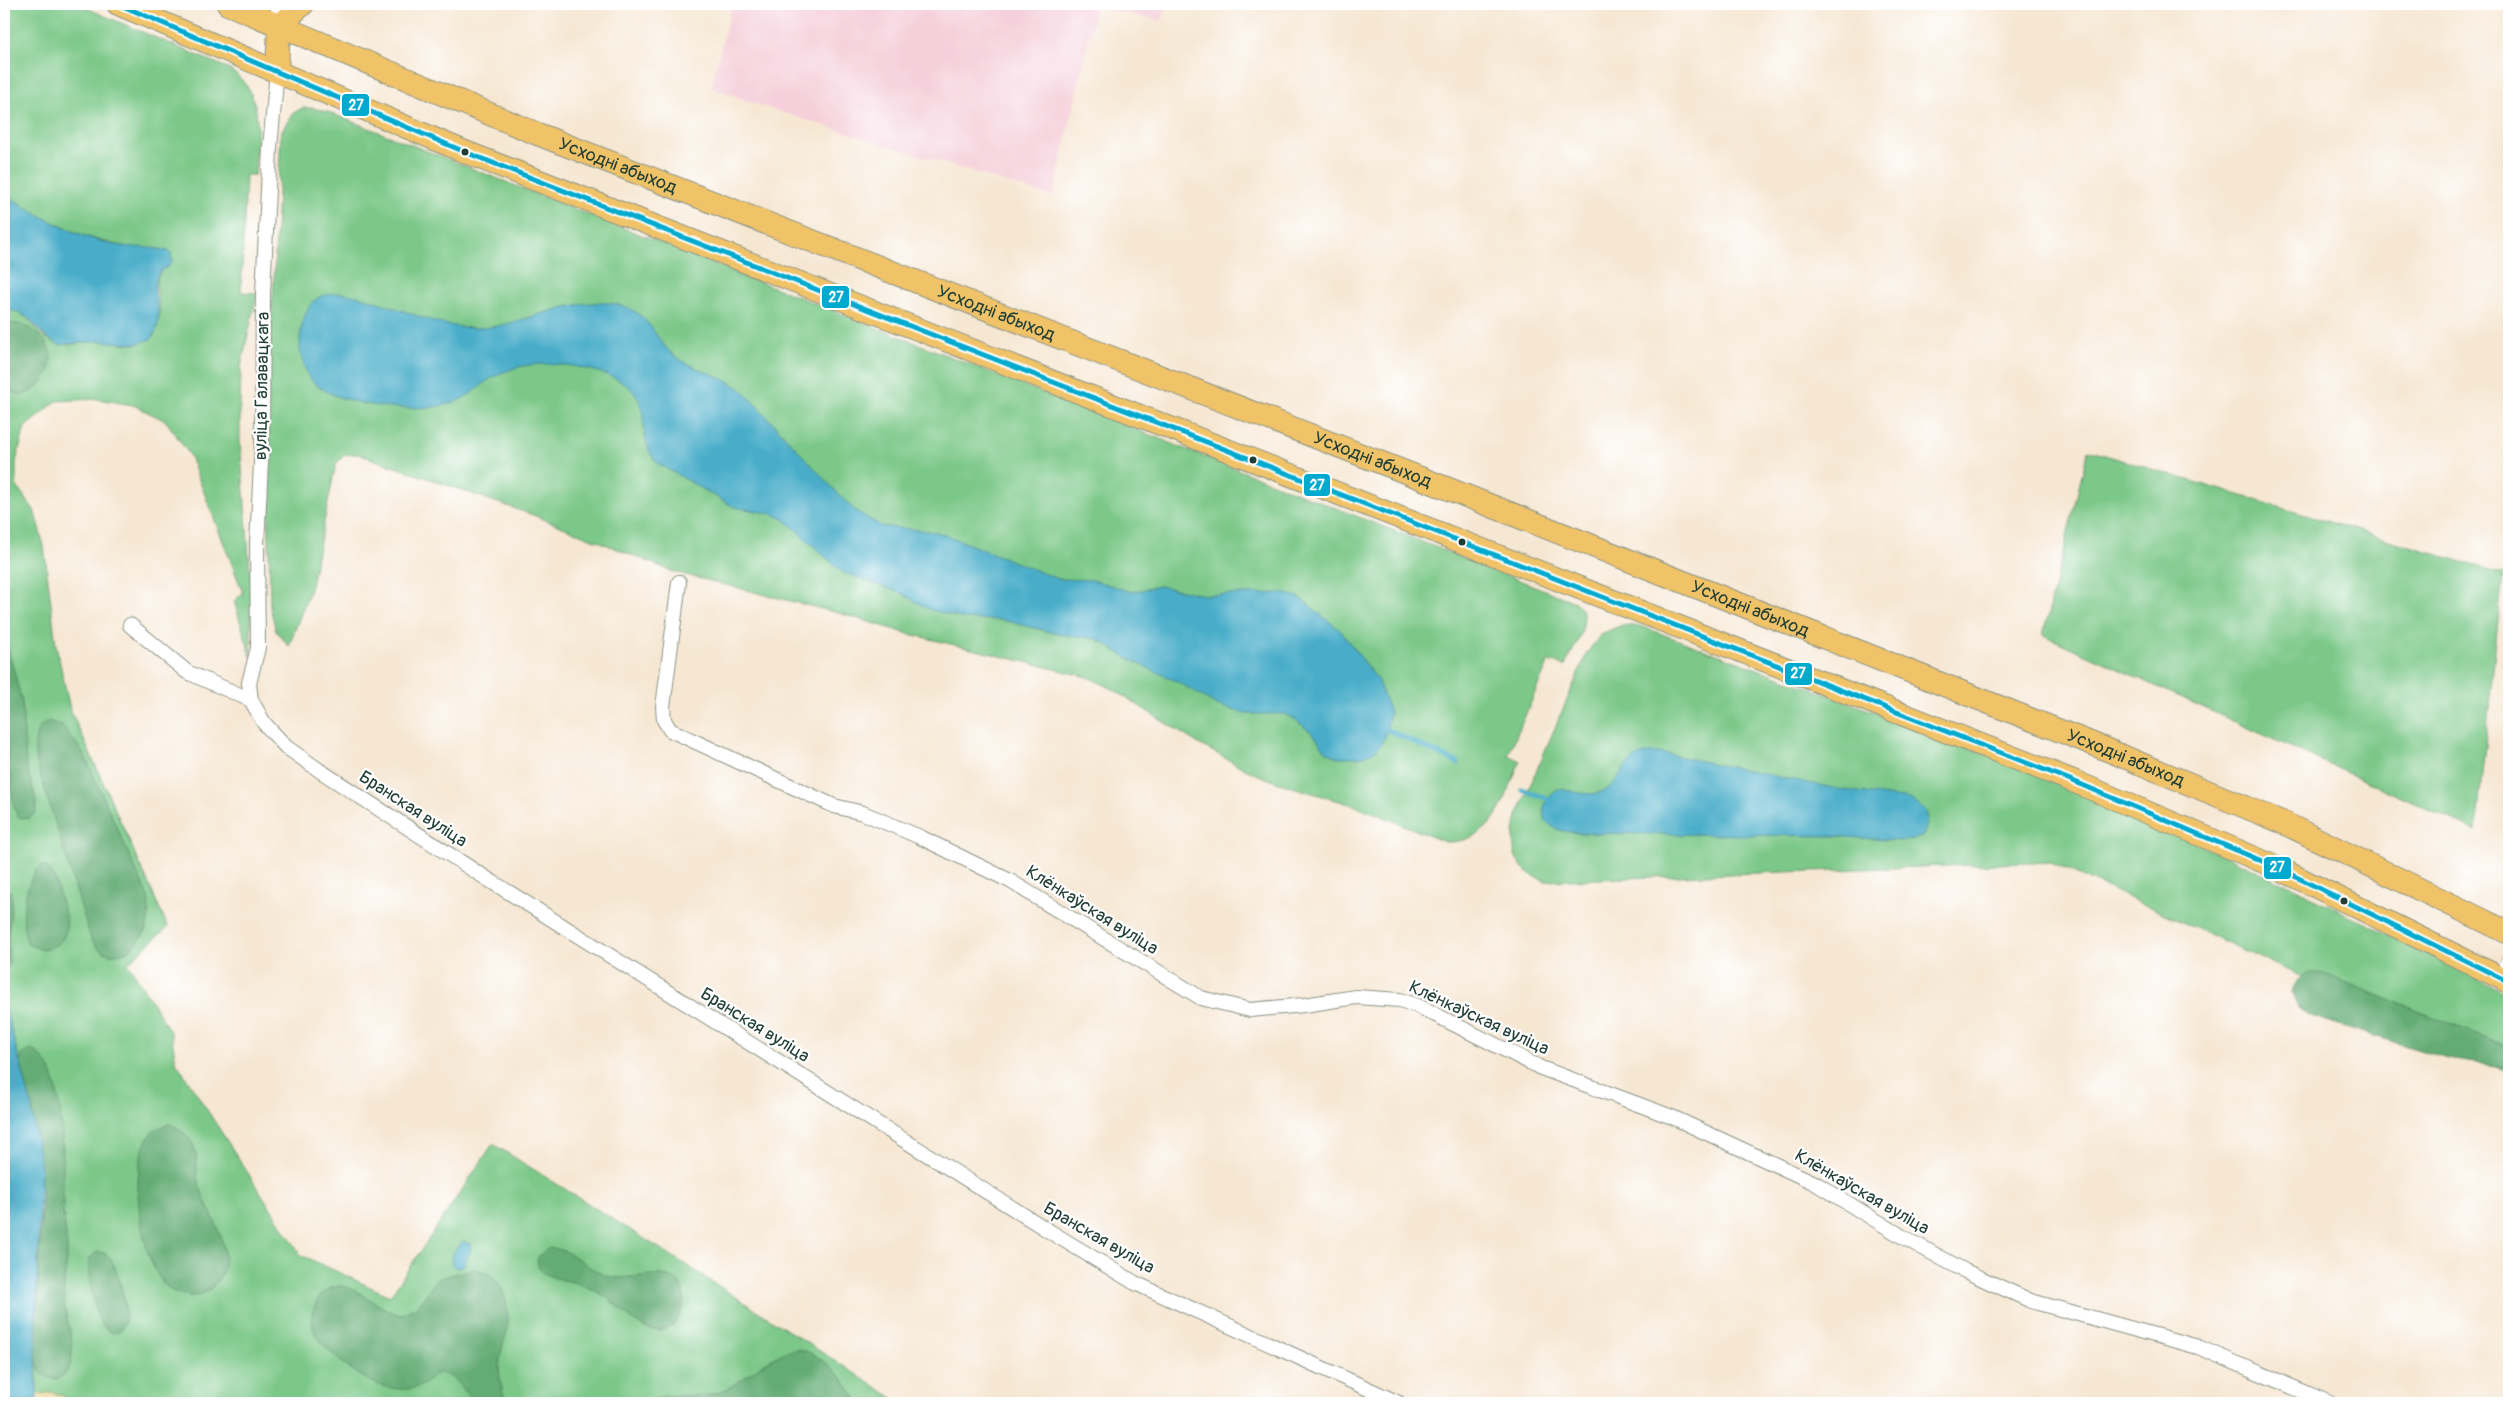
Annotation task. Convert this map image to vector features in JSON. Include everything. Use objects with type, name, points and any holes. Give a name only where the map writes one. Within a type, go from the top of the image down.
[{"type":"main road","points":[[118,4],[465,152],[2073,781],[2276,867],[2508,975]]},
{"type":"main road","name":"Усходні абыход","points":[[228,4],[535,133],[1426,480],[2088,742],[2284,823],[2509,933]]},
{"type":"main road","points":[[276,71],[279,26],[303,4]]},
{"type":"street","points":[[279,26],[280,4]]},
{"type":"street","name":"вуліца Галавацкага","points":[[251,700],[249,683],[258,648],[257,544],[262,442],[263,293],[269,158],[276,71]]},
{"type":"street","name":"Клёнкаўская вуліца","points":[[679,582],[663,707],[664,720],[670,730],[834,806],[863,813],[920,837],[1010,881],[1201,998],[1250,1010],[1304,1005],[1356,997],[1400,1000],[1418,1006],[1540,1068],[1672,1117],[1815,1183],[1903,1237],[1964,1271],[2031,1301],[2198,1347],[2330,1403]]},
{"type":"street","points":[[130,625],[187,672],[251,700]]},
{"type":"street","name":"Бранская вуліца","points":[[251,700],[264,723],[286,747],[319,770],[486,878],[1049,1231],[1135,1282],[1399,1403]]},
{"type":"shaded area","points":[[732,4],[1167,4],[1162,21],[1096,7],[1053,197],[765,107],[711,87]]},
{"type":"green space","points":[[4,4],[77,4],[225,67],[239,77],[248,88],[254,101],[257,129],[255,175],[246,175],[241,292],[257,293],[241,367],[240,403],[240,441],[251,582],[251,657],[234,601],[243,593],[189,454],[166,421],[133,405],[97,399],[57,401],[25,427],[16,462],[16,485],[34,510],[44,546],[56,645],[70,709],[168,927],[128,963],[171,1033],[176,1062],[301,1255],[390,1296],[493,1144],[901,1403],[37,1403],[36,1317],[42,1194],[31,1103],[4,1003],[4,859],[7,827],[4,786],[4,309],[20,313],[45,337],[57,343],[69,344],[101,341],[136,344],[160,316],[156,282],[161,271],[172,263],[169,251],[129,247],[92,238],[46,219],[4,193]]},
{"type":"green space","points":[[302,108],[313,108],[328,112],[1575,602],[1581,609],[1583,616],[1581,633],[1565,666],[1549,661],[1508,755],[1520,761],[1503,804],[1496,816],[1487,827],[1476,835],[1462,840],[1445,842],[1359,807],[1276,782],[1249,771],[1197,743],[1111,688],[1088,677],[909,634],[842,614],[674,572],[533,515],[358,454],[344,455],[336,464],[310,590],[289,646],[276,631],[270,607],[267,419],[281,132],[292,114]]},
{"type":"green space","points":[[9,323],[24,326],[37,333],[45,342],[50,353],[51,365],[47,376],[37,387],[23,395],[11,392],[4,379],[4,325]]},
{"type":"green space","points":[[2088,450],[2503,574],[2476,831],[2043,635]]},
{"type":"green space","points":[[1622,625],[1643,627],[1815,690],[1986,754],[2099,800],[2251,868],[2509,994],[2509,1072],[2051,862],[1545,881],[1534,876],[1519,864],[1516,856],[1514,838],[1517,816],[1587,653],[1601,634]]},
{"type":"green space","points":[[4,633],[22,702],[26,765],[36,799],[36,812],[29,819],[18,817],[14,806],[4,729]]},
{"type":"green space","points":[[48,721],[63,726],[84,754],[148,897],[147,927],[140,940],[126,952],[110,954],[102,951],[90,936],[35,757],[35,741],[38,729]]},
{"type":"green space","points":[[41,866],[46,866],[54,878],[66,920],[65,935],[61,941],[43,950],[29,945],[23,916],[30,881]]},
{"type":"green space","points":[[4,889],[10,891],[12,900],[8,937],[9,966],[4,973]]},
{"type":"green space","points":[[2309,973],[2319,973],[2332,977],[2509,1047],[2509,1068],[2448,1059],[2307,1015],[2298,1008],[2291,992],[2297,980]]},
{"type":"green space","points":[[31,1050],[44,1059],[52,1076],[58,1097],[63,1147],[63,1214],[67,1248],[64,1296],[72,1348],[68,1370],[63,1376],[55,1379],[46,1377],[43,1374],[35,1356],[42,1194],[31,1103],[20,1061],[23,1053]]},
{"type":"green space","points":[[170,1124],[184,1133],[194,1147],[199,1184],[224,1247],[225,1260],[223,1272],[211,1289],[197,1296],[178,1294],[168,1288],[158,1276],[144,1237],[140,1213],[139,1167],[143,1148],[153,1132],[160,1127]]},
{"type":"green space","points":[[550,1248],[573,1255],[607,1276],[617,1278],[664,1275],[674,1278],[681,1285],[684,1297],[680,1316],[673,1325],[664,1330],[655,1331],[646,1328],[600,1293],[582,1285],[551,1276],[541,1270],[537,1262],[538,1259],[541,1254]]},
{"type":"green space","points":[[97,1252],[107,1255],[113,1263],[124,1298],[125,1321],[122,1328],[115,1333],[106,1329],[99,1320],[92,1293],[89,1265],[90,1258]]},
{"type":"green space","points":[[471,1269],[490,1275],[497,1282],[506,1300],[507,1331],[499,1369],[507,1403],[474,1403],[455,1379],[440,1372],[415,1388],[399,1389],[379,1385],[358,1374],[331,1353],[314,1331],[312,1314],[315,1305],[321,1295],[332,1288],[342,1286],[348,1288],[385,1309],[400,1315],[417,1307],[437,1279]]},
{"type":"green space","points":[[798,1349],[817,1357],[834,1370],[859,1403],[649,1403],[664,1397],[700,1396],[717,1393],[777,1356]]},
{"type":"sand","points":[[52,1392],[63,1396],[68,1403],[37,1403],[36,1395]]},
{"type":"water","points":[[4,193],[29,210],[71,231],[115,245],[160,249],[171,253],[172,263],[159,273],[156,281],[158,321],[151,339],[136,344],[99,341],[59,345],[45,336],[28,318],[18,312],[4,309]]},
{"type":"water","points":[[341,293],[375,301],[425,319],[459,327],[476,328],[502,325],[564,307],[587,303],[617,304],[627,307],[644,318],[666,348],[674,355],[686,363],[727,381],[742,390],[844,500],[856,511],[881,526],[937,532],[1058,579],[1093,580],[1132,592],[1160,586],[1205,595],[1282,593],[1299,597],[1341,631],[1377,679],[1390,712],[1385,737],[1380,746],[1372,753],[1360,757],[1337,757],[1327,752],[1311,732],[1293,718],[1284,714],[1246,714],[1217,705],[1178,682],[1129,659],[1097,639],[1058,634],[1002,620],[964,619],[928,609],[901,593],[842,572],[785,520],[773,514],[734,507],[657,463],[649,450],[640,403],[634,393],[624,383],[598,372],[559,364],[524,366],[497,375],[452,403],[418,408],[374,405],[352,401],[333,394],[317,385],[307,374],[302,360],[300,338],[303,322],[313,302],[322,296]]},
{"type":"water","points":[[1648,753],[1662,753],[1843,790],[1910,799],[1926,811],[1928,819],[1926,828],[1923,836],[1914,840],[1901,841],[1832,836],[1579,833],[1558,829],[1549,824],[1545,819],[1545,803],[1558,789],[1584,794],[1601,792],[1613,784],[1631,761],[1638,756]]},
{"type":"water","points":[[4,786],[7,827],[4,859]]},
{"type":"water","points":[[4,1003],[31,1103],[41,1169],[36,1317],[37,1403],[4,1403]]},
{"type":"water","points":[[463,1241],[470,1244],[471,1250],[463,1266],[456,1268],[451,1263],[452,1254]]},
{"type":"waterway","points":[[1382,727],[1458,763]]},
{"type":"waterway","points":[[1522,789],[1553,801]]},
{"type":"transit line","name":"27","points":[[118,4],[465,152],[2073,781],[2276,867],[2509,982]]}]
